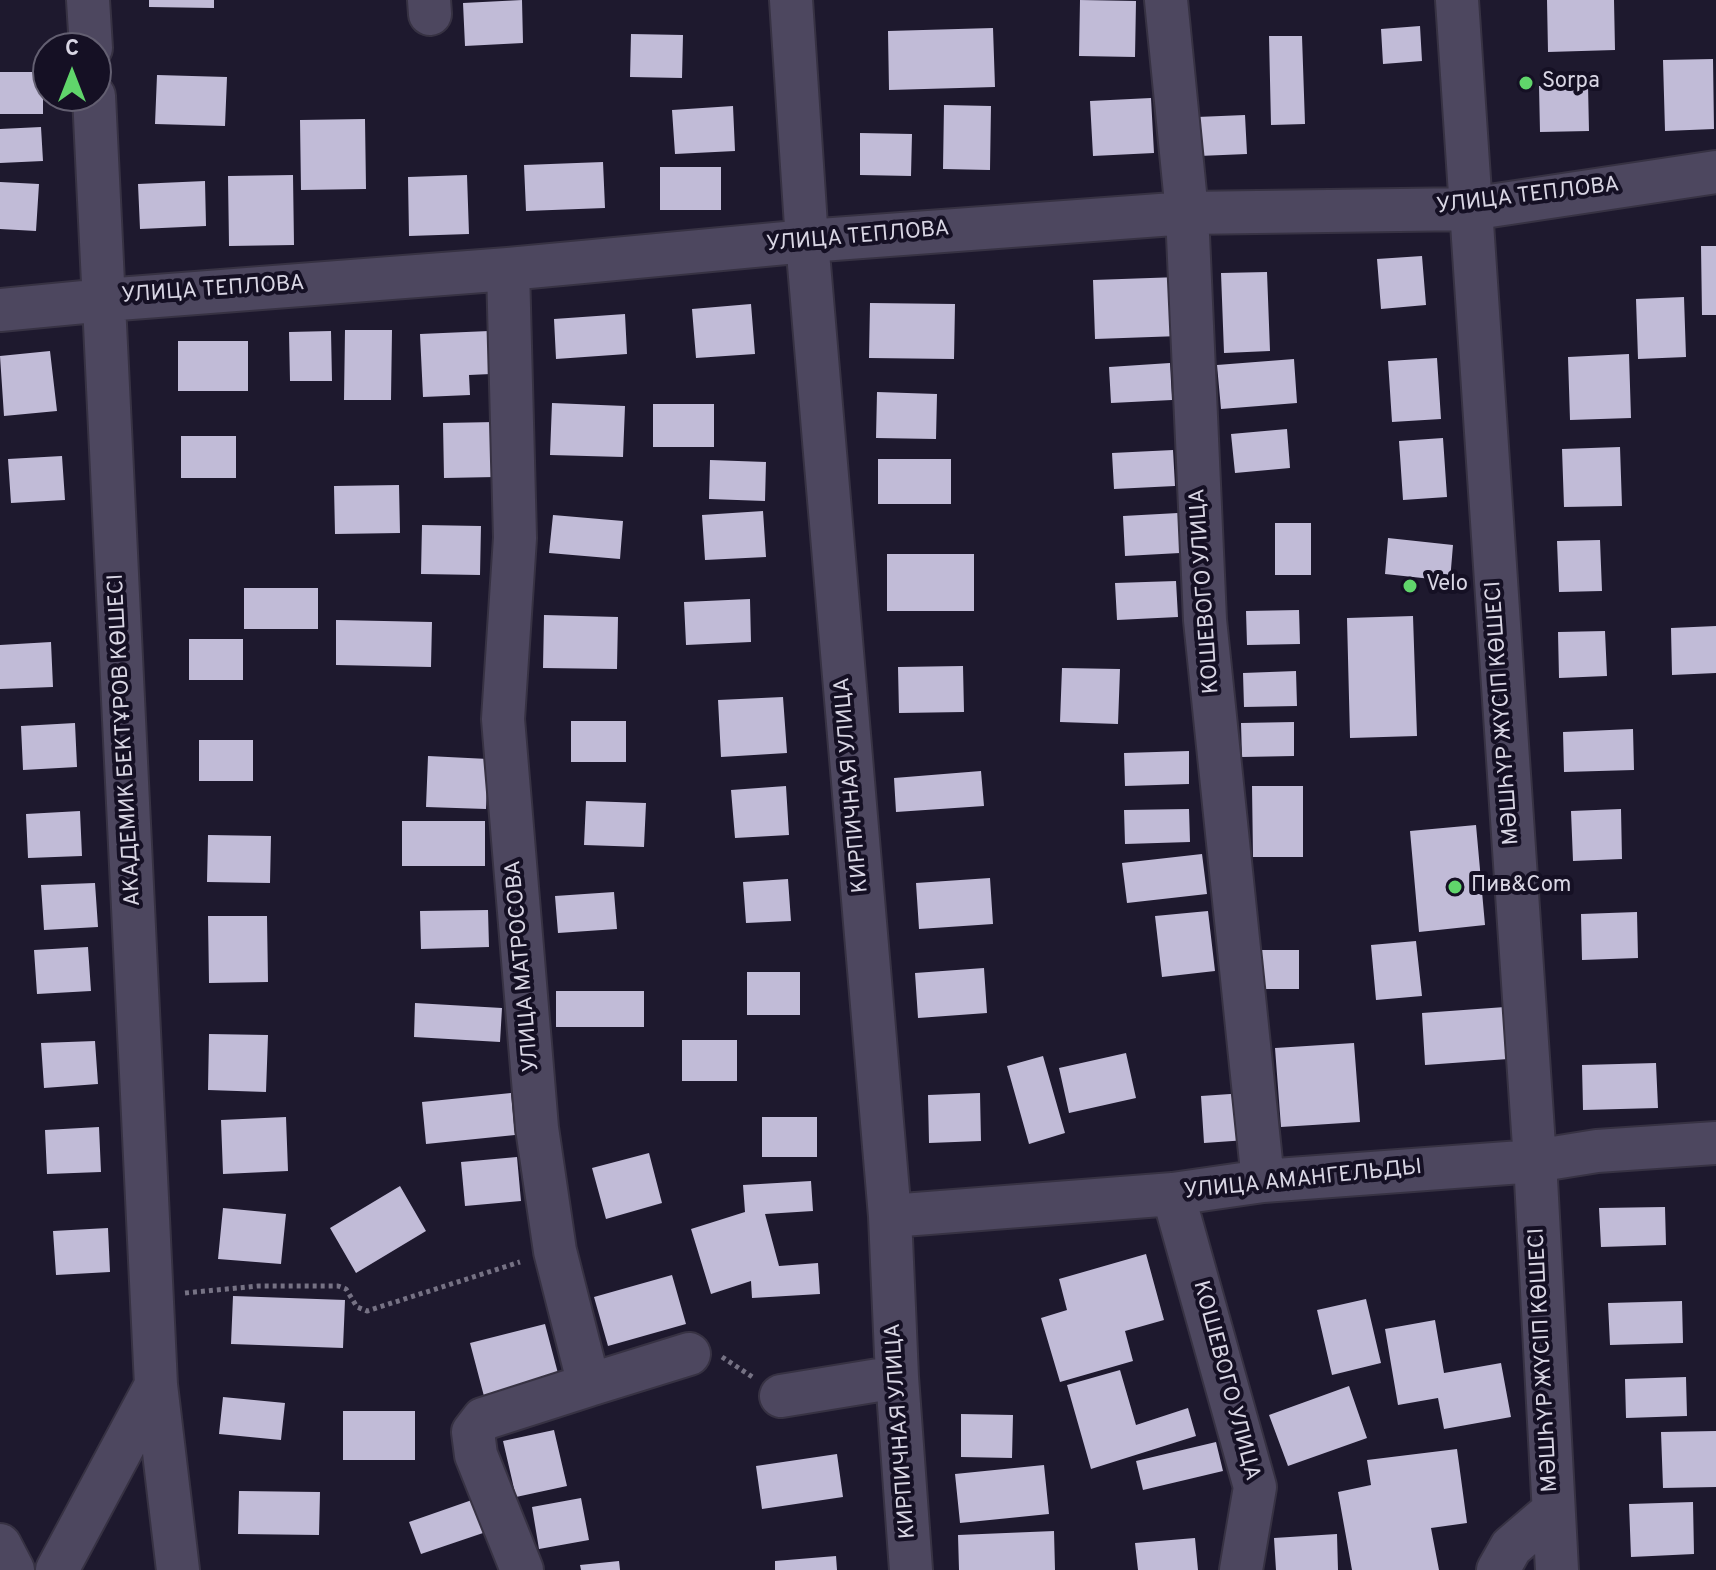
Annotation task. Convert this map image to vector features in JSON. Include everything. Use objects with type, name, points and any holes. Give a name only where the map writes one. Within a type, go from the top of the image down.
[{"type":"street","points":[[88,0],[90,32]]},
{"type":"street","name":"КИРПИЧНАЯ УЛИЦА","points":[[791,0],[807,241],[890,1216],[897,1377],[911,1570]]},
{"type":"street","name":"КОШЕВОГО УЛИЦА","points":[[1166,0],[1187,213],[1205,620],[1263,1181]]},
{"type":"street","name":"МӘШҺҮР ЖҮСІП КӨШЕСІ","points":[[1457,0],[1535,1161],[1557,1570]]},
{"type":"street","name":"АКАДЕМИК БЕКТҰРОВ КӨШЕСІ","points":[[95,112],[156,1385],[178,1570]]},
{"type":"street","name":"УЛИЦА ТЕПЛОВА","points":[[0,310],[508,269],[807,241],[1187,213],[1470,209],[1716,172]]},
{"type":"street","name":"УЛИЦА МАТРОСОВА","points":[[508,269],[515,538],[503,719],[537,1128],[555,1251],[589,1385]]},
{"type":"street","name":"УЛИЦА АМАНГЕЛЬДЫ","points":[[890,1216],[1173,1194],[1263,1181],[1535,1161],[1597,1151],[1716,1143]]},
{"type":"street","name":"КОШЕВОГО УЛИЦА","points":[[1173,1194],[1255,1487],[1241,1570]]},
{"type":"street","points":[[522,1570],[476,1455],[473,1432],[483,1419],[689,1354]]},
{"type":"street","points":[[781,1396],[897,1377]]},
{"type":"street","points":[[57,1570],[156,1385]]},
{"type":"street","points":[[1498,1570],[1511,1547],[1553,1511]]},
{"type":"street","points":[[0,1545],[13,1570]]},
{"type":"path","points":[[152,1296],[258,1286],[338,1286],[346,1289],[357,1307],[367,1311],[555,1251]]},
{"type":"path","points":[[689,1354],[721,1356],[781,1396]]},
{"type":"building","points":[[149,0],[214,0],[214,8],[149,7]]},
{"type":"building","points":[[522,0],[523,43],[465,46],[463,3]]},
{"type":"building","points":[[1080,0],[1136,1],[1135,57],[1079,56]]},
{"type":"building","points":[[1547,0],[1614,0],[1615,50],[1548,52]]},
{"type":"building","points":[[1420,26],[1422,61],[1383,64],[1381,29]]},
{"type":"building","points":[[993,28],[995,87],[889,90],[888,31]]},
{"type":"building","points":[[631,34],[683,35],[682,78],[630,77]]},
{"type":"building","points":[[1269,36],[1302,36],[1305,124],[1271,125]]},
{"type":"building","points":[[1713,59],[1714,129],[1665,131],[1663,60]]},
{"type":"building","points":[[0,72],[32,72],[32,112],[43,114],[0,114]]},
{"type":"building","points":[[157,75],[227,77],[225,126],[155,124]]},
{"type":"building","points":[[1588,85],[1589,131],[1540,132],[1539,86]]},
{"type":"building","points":[[1151,98],[1154,153],[1093,156],[1090,101]]},
{"type":"building","points":[[944,105],[991,106],[990,170],[943,169]]},
{"type":"building","points":[[733,106],[735,151],[675,154],[672,110]]},
{"type":"building","points":[[1245,115],[1247,154],[1199,156],[1197,117]]},
{"type":"building","points":[[365,119],[366,189],[301,190],[300,120]]},
{"type":"building","points":[[41,127],[43,161],[0,163],[0,129]]},
{"type":"building","points":[[860,133],[912,134],[911,176],[860,175]]},
{"type":"building","points":[[603,162],[605,208],[526,211],[524,165]]},
{"type":"building","points":[[660,167],[721,167],[721,210],[660,210]]},
{"type":"building","points":[[293,175],[294,245],[229,246],[228,176]]},
{"type":"building","points":[[467,175],[469,234],[409,236],[408,177]]},
{"type":"building","points":[[205,181],[206,226],[140,229],[138,184]]},
{"type":"building","points":[[0,182],[39,184],[36,231],[0,229]]},
{"type":"building","points":[[1701,246],[1716,246],[1716,315],[1702,315]]},
{"type":"building","points":[[1422,256],[1426,305],[1381,309],[1377,259]]},
{"type":"building","points":[[1267,272],[1270,351],[1224,353],[1221,273]]},
{"type":"building","points":[[1179,277],[1180,336],[1095,339],[1093,280]]},
{"type":"building","points":[[1684,297],[1686,357],[1638,359],[1636,299]]},
{"type":"building","points":[[870,303],[955,304],[954,359],[869,358]]},
{"type":"building","points":[[751,304],[755,354],[696,358],[692,309]]},
{"type":"building","points":[[625,314],[627,354],[556,359],[554,319]]},
{"type":"building","points":[[345,330],[392,330],[391,400],[344,400]]},
{"type":"building","points":[[331,331],[332,381],[290,381],[289,332]]},
{"type":"building","points":[[489,331],[491,374],[469,375],[470,395],[423,397],[420,334]]},
{"type":"building","points":[[178,341],[248,341],[248,391],[178,391]]},
{"type":"building","points":[[50,351],[57,411],[4,416],[0,356]]},
{"type":"building","points":[[1629,354],[1631,418],[1570,420],[1568,357]]},
{"type":"building","points":[[1437,358],[1441,419],[1392,422],[1388,361]]},
{"type":"building","points":[[1294,359],[1297,403],[1221,409],[1217,365]]},
{"type":"building","points":[[1170,363],[1172,400],[1111,403],[1109,367]]},
{"type":"building","points":[[877,392],[937,394],[936,439],[876,438]]},
{"type":"building","points":[[552,403],[625,406],[623,457],[550,455]]},
{"type":"building","points":[[653,404],[714,404],[714,447],[653,447]]},
{"type":"building","points":[[495,422],[496,477],[444,478],[443,423]]},
{"type":"building","points":[[1287,429],[1290,468],[1235,473],[1231,434]]},
{"type":"building","points":[[181,436],[236,436],[236,478],[181,478]]},
{"type":"building","points":[[1443,438],[1447,497],[1403,500],[1399,441]]},
{"type":"building","points":[[1620,447],[1622,506],[1564,507],[1562,449]]},
{"type":"building","points":[[1173,450],[1175,486],[1114,489],[1112,453]]},
{"type":"building","points":[[62,456],[65,500],[11,503],[8,459]]},
{"type":"building","points":[[878,459],[951,459],[951,504],[878,504]]},
{"type":"building","points":[[710,460],[766,462],[765,501],[709,499]]},
{"type":"building","points":[[399,485],[400,533],[335,534],[334,486]]},
{"type":"building","points":[[763,511],[766,557],[705,560],[702,515]]},
{"type":"building","points":[[1178,513],[1180,553],[1125,556],[1123,516]]},
{"type":"building","points":[[553,515],[623,521],[620,559],[549,553]]},
{"type":"building","points":[[1275,523],[1311,523],[1311,575],[1275,575]]},
{"type":"building","points":[[422,525],[481,526],[480,575],[421,574]]},
{"type":"building","points":[[1388,538],[1453,545],[1450,581],[1385,574]]},
{"type":"building","points":[[1600,540],[1602,591],[1559,592],[1557,541]]},
{"type":"building","points":[[887,554],[974,554],[974,611],[887,611]]},
{"type":"building","points":[[1176,581],[1178,617],[1117,620],[1115,583]]},
{"type":"building","points":[[244,588],[318,588],[318,629],[244,629]]},
{"type":"building","points":[[750,599],[751,642],[686,645],[684,602]]},
{"type":"building","points":[[1299,610],[1300,644],[1247,645],[1246,611]]},
{"type":"building","points":[[544,615],[618,617],[617,669],[543,668]]},
{"type":"building","points":[[1413,616],[1417,736],[1350,738],[1347,618]]},
{"type":"building","points":[[336,620],[432,622],[431,667],[336,665]]},
{"type":"building","points":[[1716,626],[1716,673],[1672,675],[1671,628]]},
{"type":"building","points":[[1605,631],[1607,676],[1559,678],[1558,632]]},
{"type":"building","points":[[189,639],[243,639],[243,680],[189,680]]},
{"type":"building","points":[[51,642],[53,687],[0,689],[0,645]]},
{"type":"building","points":[[963,666],[964,712],[899,713],[898,667]]},
{"type":"building","points":[[1062,668],[1120,669],[1118,724],[1060,722]]},
{"type":"building","points":[[1296,671],[1297,706],[1244,707],[1243,673]]},
{"type":"building","points":[[783,697],[787,753],[721,757],[718,700]]},
{"type":"building","points":[[571,721],[626,721],[626,762],[571,762]]},
{"type":"building","points":[[1294,722],[1294,756],[1242,757],[1241,723]]},
{"type":"building","points":[[75,723],[77,767],[23,770],[21,726]]},
{"type":"building","points":[[1633,729],[1634,770],[1564,772],[1563,732]]},
{"type":"building","points":[[199,740],[253,740],[253,781],[199,781]]},
{"type":"building","points":[[1189,751],[1189,784],[1125,786],[1124,753]]},
{"type":"building","points":[[428,756],[488,759],[486,809],[426,807]]},
{"type":"building","points":[[981,771],[984,806],[896,812],[894,778]]},
{"type":"building","points":[[786,786],[789,835],[735,838],[731,790]]},
{"type":"building","points":[[1252,786],[1303,786],[1303,857],[1253,857]]},
{"type":"building","points":[[586,801],[646,803],[644,847],[584,845]]},
{"type":"building","points":[[1189,809],[1190,842],[1125,844],[1124,810]]},
{"type":"building","points":[[1621,809],[1622,859],[1573,861],[1571,811]]},
{"type":"building","points":[[80,811],[82,856],[28,858],[26,814]]},
{"type":"building","points":[[402,821],[485,821],[485,866],[402,866]]},
{"type":"building","points":[[1476,825],[1485,925],[1419,932],[1410,831]]},
{"type":"building","points":[[208,835],[271,836],[270,883],[207,882]]},
{"type":"building","points":[[1202,854],[1207,894],[1127,903],[1122,863]]},
{"type":"building","points":[[990,878],[993,924],[919,929],[916,883]]},
{"type":"building","points":[[788,879],[791,921],[746,923],[743,882]]},
{"type":"building","points":[[95,883],[98,927],[44,930],[41,885]]},
{"type":"building","points":[[614,892],[617,929],[558,933],[555,896]]},
{"type":"building","points":[[488,910],[489,947],[421,949],[420,911]]},
{"type":"building","points":[[1208,911],[1215,971],[1162,977],[1155,916]]},
{"type":"building","points":[[1637,912],[1638,958],[1582,960],[1581,914]]},
{"type":"building","points":[[208,916],[267,916],[268,982],[209,983]]},
{"type":"building","points":[[1416,941],[1422,996],[1376,1000],[1371,945]]},
{"type":"building","points":[[88,947],[91,991],[37,994],[34,950]]},
{"type":"building","points":[[1260,950],[1299,950],[1299,989],[1260,989]]},
{"type":"building","points":[[984,968],[987,1013],[918,1018],[915,973]]},
{"type":"building","points":[[747,972],[800,972],[800,1015],[747,1015]]},
{"type":"building","points":[[556,991],[644,991],[644,1027],[556,1027]]},
{"type":"building","points":[[415,1003],[502,1008],[500,1042],[414,1037]]},
{"type":"building","points":[[1505,1007],[1508,1059],[1425,1065],[1422,1013]]},
{"type":"building","points":[[209,1034],[268,1035],[266,1092],[208,1090]]},
{"type":"building","points":[[682,1040],[737,1040],[737,1081],[682,1081]]},
{"type":"building","points":[[95,1041],[98,1084],[44,1088],[41,1043]]},
{"type":"building","points":[[1354,1043],[1360,1122],[1281,1127],[1275,1048]]},
{"type":"building","points":[[1126,1053],[1136,1098],[1069,1113],[1059,1068]]},
{"type":"building","points":[[1043,1056],[1065,1133],[1029,1144],[1007,1066]]},
{"type":"building","points":[[1656,1063],[1658,1108],[1583,1110],[1582,1065]]},
{"type":"building","points":[[511,1093],[515,1135],[426,1144],[422,1102]]},
{"type":"building","points":[[980,1093],[981,1141],[929,1143],[928,1095]]},
{"type":"building","points":[[1245,1093],[1247,1140],[1204,1143],[1201,1096]]},
{"type":"building","points":[[286,1117],[288,1171],[223,1174],[221,1120]]},
{"type":"building","points":[[762,1117],[817,1117],[817,1157],[762,1157]]},
{"type":"building","points":[[99,1127],[101,1172],[47,1174],[45,1130]]},
{"type":"building","points":[[649,1153],[662,1203],[606,1219],[592,1168]]},
{"type":"building","points":[[517,1157],[521,1201],[465,1206],[461,1162]]},
{"type":"building","points":[[811,1181],[813,1211],[765,1214],[779,1266],[818,1263],[820,1294],[752,1298],[751,1281],[711,1294],[691,1229],[745,1212],[743,1185]]},
{"type":"building","points":[[400,1186],[426,1231],[356,1273],[330,1228]]},
{"type":"building","points":[[1665,1207],[1666,1245],[1601,1247],[1599,1208]]},
{"type":"building","points":[[223,1208],[286,1214],[281,1264],[218,1259]]},
{"type":"building","points":[[108,1228],[110,1272],[56,1275],[53,1231]]},
{"type":"building","points":[[1146,1254],[1164,1320],[1125,1331],[1133,1361],[1060,1382],[1041,1318],[1067,1310],[1059,1279]]},
{"type":"building","points":[[672,1275],[686,1324],[608,1346],[594,1297]]},
{"type":"building","points":[[233,1296],[345,1300],[343,1348],[231,1344]]},
{"type":"building","points":[[1366,1299],[1381,1363],[1332,1375],[1317,1310]]},
{"type":"building","points":[[1682,1301],[1683,1343],[1610,1345],[1608,1303]]},
{"type":"building","points":[[1435,1320],[1444,1373],[1501,1363],[1511,1417],[1444,1429],[1438,1398],[1398,1405],[1385,1329]]},
{"type":"building","points":[[545,1324],[560,1381],[485,1400],[470,1343]]},
{"type":"building","points":[[1120,1370],[1136,1425],[1188,1408],[1196,1436],[1091,1469],[1067,1385]]},
{"type":"building","points":[[1686,1377],[1687,1416],[1626,1418],[1625,1379]]},
{"type":"building","points":[[1349,1386],[1367,1438],[1288,1466],[1269,1415]]},
{"type":"building","points":[[223,1397],[285,1403],[281,1440],[219,1434]]},
{"type":"building","points":[[343,1411],[415,1411],[415,1460],[343,1460]]},
{"type":"building","points":[[961,1414],[1013,1415],[1012,1458],[961,1457]]},
{"type":"building","points":[[554,1430],[567,1486],[516,1497],[503,1441]]},
{"type":"building","points":[[1716,1431],[1716,1487],[1663,1488],[1661,1432]]},
{"type":"building","points":[[1216,1442],[1223,1471],[1143,1490],[1136,1461]]},
{"type":"building","points":[[1457,1449],[1467,1523],[1431,1528],[1439,1570],[1352,1570],[1338,1492],[1371,1485],[1367,1460]]},
{"type":"building","points":[[837,1454],[843,1497],[762,1509],[756,1466]]},
{"type":"building","points":[[1044,1465],[1049,1514],[960,1523],[955,1474]]},
{"type":"building","points":[[239,1491],[320,1492],[319,1535],[238,1534]]},
{"type":"building","points":[[581,1498],[589,1540],[539,1549],[532,1507]]},
{"type":"building","points":[[472,1500],[483,1533],[421,1554],[409,1522]]},
{"type":"building","points":[[1693,1502],[1694,1554],[1631,1557],[1629,1504]]},
{"type":"building","points":[[1054,1531],[1055,1570],[959,1570],[958,1535]]},
{"type":"building","points":[[1337,1534],[1338,1570],[1276,1570],[1274,1538]]},
{"type":"building","points":[[1195,1538],[1198,1570],[1138,1570],[1135,1543]]},
{"type":"building","points":[[836,1556],[837,1570],[775,1570],[775,1561]]},
{"type":"building","points":[[619,1561],[620,1570],[581,1570],[580,1565]]},
{"type":"place","name":"Sorpa","points":[[1526,83]]},
{"type":"place","name":"Velo","points":[[1410,586]]},
{"type":"place","name":"Пив&Com","points":[[1455,887]]}]
